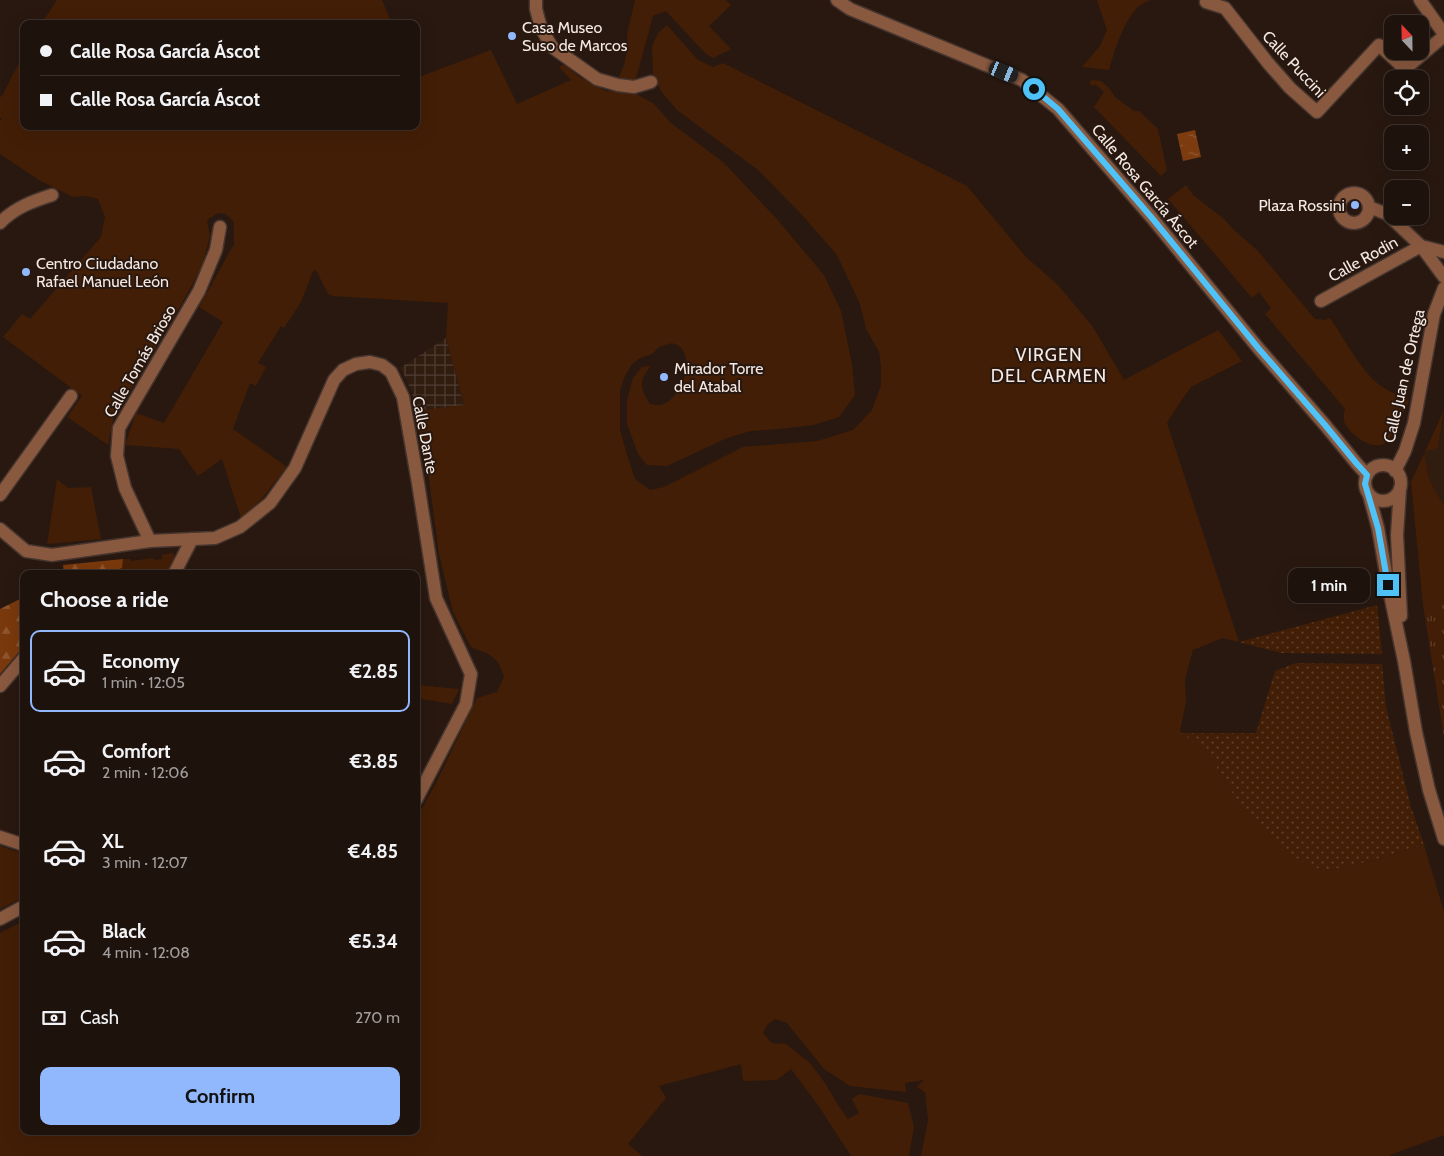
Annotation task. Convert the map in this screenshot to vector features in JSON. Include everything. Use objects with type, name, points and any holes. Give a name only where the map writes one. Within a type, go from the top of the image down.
[{"type":"street","name":"Calle Rosa García Áscot","points":[[837,0],[850,9],[1022,80],[1058,109],[1152,218],[1259,349],[1367,475]]},
{"type":"street","points":[[1420,0],[1444,35]]},
{"type":"street","name":"Calle Puccini","points":[[1206,2],[1225,8],[1290,88],[1318,112],[1379,45],[1405,69],[1444,35]]},
{"type":"street","points":[[539,3],[540,28],[552,48],[597,79],[634,87],[651,82]]},
{"type":"street","points":[[0,223],[6,216],[29,203],[52,195]]},
{"type":"street","points":[[1369,207],[1387,214],[1420,246],[1444,277]]},
{"type":"street","name":"Calle Tomás Brioso","points":[[150,541],[125,488],[116,456],[119,428],[200,291],[216,250],[220,227]]},
{"type":"street","points":[[1420,246],[1444,252]]},
{"type":"street","name":"Calle Rodin","points":[[1321,301],[1420,246]]},
{"type":"street","name":"Calle Juan de Ortega","points":[[1395,471],[1405,451],[1414,423],[1434,314],[1444,288]]},
{"type":"street","name":"Calle Dante","points":[[0,529],[26,552],[52,555],[150,541],[215,538],[240,527],[270,503],[295,468],[334,380],[344,370],[356,364],[370,362],[382,365],[391,372],[403,397],[436,598],[470,674],[466,704],[420,792]]},
{"type":"street","points":[[0,495],[71,396]]},
{"type":"street","points":[[1404,661],[1397,535],[1401,483],[1399,476],[1391,467],[1379,466],[1373,468],[1367,475],[1365,484],[1378,528],[1416,732],[1444,839]]},
{"type":"street","points":[[1369,495],[1379,501],[1385,501],[1391,499],[1400,489]]},
{"type":"street","points":[[1378,528],[1398,520]]},
{"type":"street","points":[[176,570],[192,539]]},
{"type":"street","points":[[0,686],[20,663]]},
{"type":"street","points":[[0,837],[20,844]]},
{"type":"street","points":[[0,919],[20,908]]},
{"type":"shaded area","points":[[446,338],[464,406],[415,411],[412,393],[400,368]]},
{"type":"shaded area","points":[[1444,415],[1444,506],[1429,479],[1424,451],[1438,448]]},
{"type":"green space","points":[[57,0],[382,0],[390,20],[44,20]]},
{"type":"green space","points":[[635,0],[726,0],[731,5],[709,26],[731,49],[713,58],[705,53],[666,11],[653,16],[635,82],[618,79],[628,48],[627,34]]},
{"type":"green space","points":[[1097,0],[1150,0],[1139,6],[1129,19],[1120,36],[1109,70],[1082,67],[1100,46],[1107,30]]},
{"type":"green space","points":[[667,25],[698,60],[713,67],[723,63],[967,186],[1026,257],[1058,285],[1093,327],[1124,380],[1218,330],[1242,361],[1191,387],[1167,423],[1239,642],[1223,638],[1193,650],[1185,679],[1186,702],[1180,731],[1209,755],[1243,810],[1324,871],[1372,861],[1424,845],[1444,912],[1444,1135],[1390,1156],[921,1156],[928,1120],[925,1092],[917,1087],[924,1080],[905,1083],[906,1092],[850,1086],[824,1069],[787,1023],[775,1019],[767,1025],[763,1033],[772,1043],[786,1044],[810,1063],[848,1119],[859,1113],[852,1099],[859,1094],[908,1103],[914,1127],[909,1156],[851,1156],[818,1105],[791,1069],[777,1080],[743,1081],[741,1064],[659,1086],[666,1098],[628,1144],[642,1156],[0,1156],[0,933],[20,923],[20,1135],[420,1135],[420,812],[477,698],[497,692],[504,677],[502,670],[493,657],[471,647],[453,612],[439,554],[428,472],[415,411],[464,405],[446,338],[448,303],[333,296],[328,294],[316,270],[313,271],[301,302],[284,328],[281,326],[258,363],[266,367],[256,386],[250,383],[233,429],[287,467],[260,501],[241,518],[222,459],[198,476],[179,449],[125,445],[136,413],[164,423],[223,322],[199,307],[234,244],[234,222],[226,214],[218,213],[207,220],[210,236],[202,266],[113,420],[108,445],[67,417],[82,396],[3,337],[22,314],[30,319],[101,237],[105,217],[98,199],[86,196],[73,197],[39,180],[0,154],[0,121],[2,119],[0,117],[0,98],[20,61],[20,130],[420,130],[420,77],[491,50],[517,104],[571,80],[559,67],[565,64],[578,76],[606,91],[635,93],[654,104],[671,123],[723,162],[776,218],[824,275],[841,311],[852,364],[855,395],[839,417],[814,425],[751,431],[727,438],[667,466],[647,465],[638,454],[627,424],[627,400],[633,378],[642,367],[651,366],[642,380],[642,389],[650,404],[660,405],[668,402],[674,396],[686,372],[685,356],[681,348],[672,343],[659,347],[652,354],[640,358],[632,364],[624,378],[620,391],[620,430],[627,455],[635,479],[650,490],[664,487],[743,447],[817,441],[853,430],[872,410],[881,385],[879,352],[866,329],[860,304],[837,255],[802,215],[758,170],[677,110],[661,91],[653,74],[652,46],[658,33]]},
{"type":"green space","points":[[1092,80],[1101,81],[1115,97],[1134,111],[1139,111],[1158,129],[1167,170],[1161,176],[1094,107],[1104,92],[1096,85],[1091,86],[1090,82]]},
{"type":"green space","points":[[1186,185],[1193,195],[1224,219],[1258,251],[1315,319],[1325,320],[1330,318],[1360,364],[1374,380],[1384,388],[1409,401],[1387,442],[1381,445],[1369,444],[1358,438],[1348,429],[1344,420],[1345,409],[1265,314],[1271,308],[1259,292],[1252,298],[1168,199]]},
{"type":"green space","points":[[1444,410],[1438,448],[1425,452]]},
{"type":"green space","points":[[1424,453],[1429,479],[1444,506],[1444,599],[1423,605],[1411,482]]},
{"type":"green space","points":[[57,479],[68,488],[91,487],[101,539],[47,544]]},
{"type":"green space","points":[[174,554],[168,570],[115,570],[121,568],[123,559],[130,559],[131,561],[153,558],[154,560],[162,559],[162,555]]},
{"type":"green space","points":[[123,559],[122,568],[116,570],[64,570],[63,565]]},
{"type":"green space","points":[[20,599],[20,651],[0,674],[0,609]]},
{"type":"green space","points":[[1444,599],[1444,737],[1423,605]]},
{"type":"green space","points":[[1377,605],[1382,654],[1281,653],[1239,642]]},
{"type":"green space","points":[[1296,663],[1382,664],[1386,707],[1411,807],[1424,845],[1372,861],[1324,871],[1292,857],[1243,810],[1209,755],[1182,733],[1256,733],[1275,671]]},
{"type":"green space","points":[[420,685],[459,689],[452,704],[420,699]]},
{"type":"green space","points":[[0,846],[20,853],[20,899],[0,909]]},
{"type":"water","points":[[1195,130],[1201,157],[1183,161],[1177,134]]},
{"type":"place","name":"Casa Museo Suso de Marcos","points":[[512,36]]},
{"type":"place","name":"Plaza Rossini","points":[[1355,205]]},
{"type":"place","name":"Centro Ciudadano Rafael Manuel León","points":[[26,272]]},
{"type":"place","name":"Mirador Torre del Atabal","points":[[664,377]]},
{"type":"district","name":"VIRGEN DEL CARMEN","points":[[1049,365]]},
{"type":"route","points":[[1034,89],[1058,109],[1152,218],[1259,349],[1367,475],[1366,490],[1378,528],[1388,585]]}]
